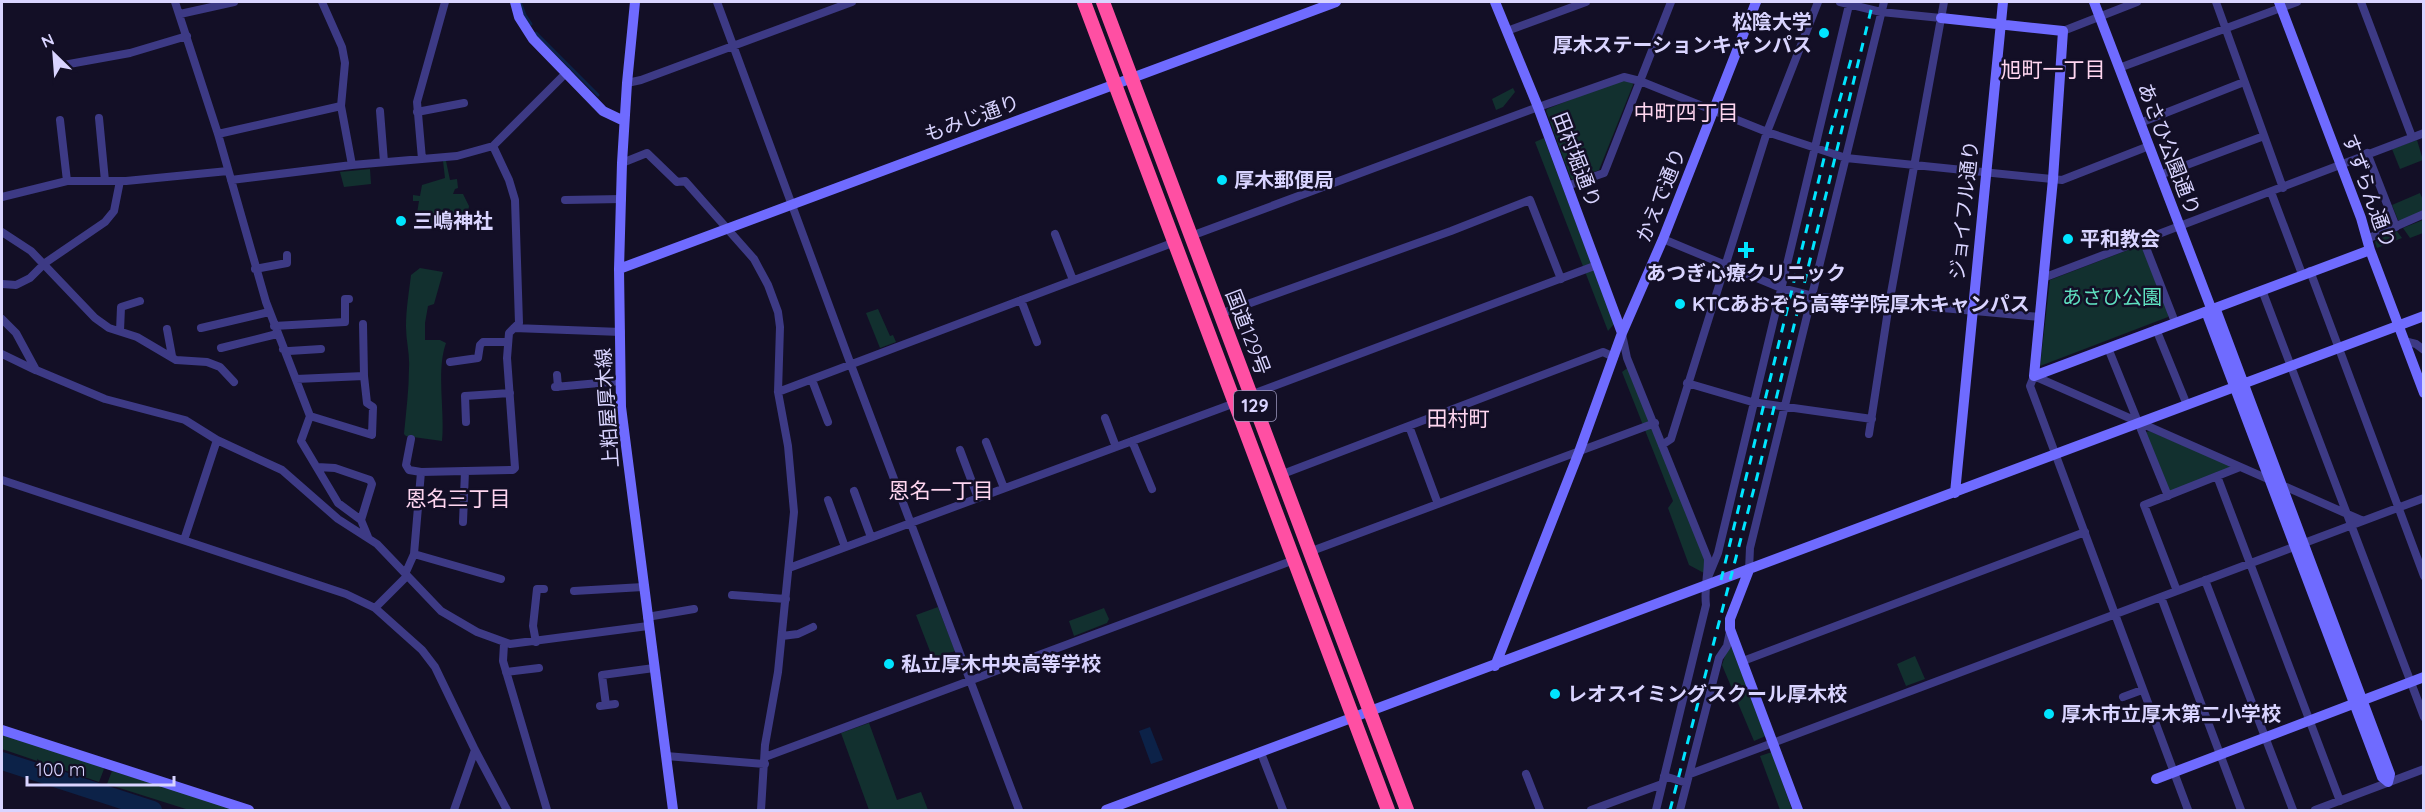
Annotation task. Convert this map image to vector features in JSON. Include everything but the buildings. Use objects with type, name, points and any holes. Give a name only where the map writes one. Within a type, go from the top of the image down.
[{"type":"highway","name":"国道129号","points":[[1084,2],[1388,810]]},
{"type":"highway","name":"国道129号","points":[[1102,2],[1407,810]]},
{"type":"street","points":[[175,2],[218,134],[269,312],[310,416],[301,441],[338,503],[361,520],[368,537]]},
{"type":"street","points":[[180,14],[234,2]]},
{"type":"street","points":[[322,2],[342,47],[345,63],[341,106],[352,165]]},
{"type":"street","points":[[515,2],[519,17],[527,30],[603,111],[624,121]]},
{"type":"street","name":"上粕屋厚木線","points":[[635,2],[622,163],[621,407],[673,810]]},
{"type":"street","points":[[717,2],[1019,810]]},
{"type":"street","points":[[627,83],[641,80],[852,2]]},
{"type":"street","name":"もみじ通り","points":[[620,270],[1336,2]]},
{"type":"street","name":"田村堀通り","points":[[1495,2],[1538,107],[1622,333]]},
{"type":"street","points":[[1507,31],[1586,2]]},
{"type":"street","points":[[1568,186],[1604,173],[1671,2]]},
{"type":"street","name":"かえで通り","points":[[1495,666],[1622,333],[1663,239],[1756,2]]},
{"type":"street","points":[[1662,445],[1671,439],[1767,132],[1818,2]]},
{"type":"street","points":[[1840,2],[1881,12],[2063,31],[2138,2]]},
{"type":"street","points":[[1680,810],[1719,658],[1726,646],[1730,619],[1749,570],[1750,548],[1884,2]]},
{"type":"street","points":[[1869,434],[1914,164],[1944,2]]},
{"type":"street","name":"ジョイフル通り","points":[[1955,493],[2003,2]]},
{"type":"street","name":"あさひ公園通り","points":[[2094,2],[2211,308],[2216,310],[2239,386]]},
{"type":"street","points":[[2216,2],[2283,188]]},
{"type":"street","points":[[2119,68],[2225,29],[2280,4],[2297,2]]},
{"type":"street","points":[[2361,2],[2412,137]]},
{"type":"street","points":[[1704,588],[1718,553],[1752,402],[1849,4]]},
{"type":"street","name":"すずらん通り","points":[[2280,4],[2424,393]]},
{"type":"street","points":[[422,159],[417,102],[447,5]]},
{"type":"street","points":[[2063,31],[2053,179],[2034,376],[2030,386],[2188,810]]},
{"type":"street","points":[[58,66],[130,52],[187,36]]},
{"type":"street","points":[[231,180],[352,165],[457,156],[493,146],[567,72]]},
{"type":"street","points":[[1191,236],[1624,77],[1640,81],[1767,132],[1846,158],[2061,180],[2149,146]]},
{"type":"street","points":[[2140,123],[2244,82]]},
{"type":"street","points":[[417,112],[465,103]]},
{"type":"street","points":[[218,134],[341,106]]},
{"type":"street","points":[[380,111],[384,162]]},
{"type":"street","points":[[99,118],[105,181]]},
{"type":"street","points":[[60,120],[67,182]]},
{"type":"street","points":[[2043,278],[2424,133]]},
{"type":"street","points":[[2160,175],[2264,136]]},
{"type":"street","points":[[411,439],[406,465],[409,470],[421,472],[513,470],[515,468],[507,342],[508,333],[519,323],[514,200],[509,180],[493,146]]},
{"type":"street","points":[[622,163],[647,153],[677,182],[685,181],[728,228],[753,260],[768,285],[778,312],[780,340],[778,392],[788,446],[794,500],[778,672],[768,718],[761,810]]},
{"type":"street","points":[[2367,153],[2396,226]]},
{"type":"street","points":[[2,197],[67,182],[120,182],[228,171]]},
{"type":"street","points":[[2,284],[16,285],[30,278],[45,263],[105,222],[114,211],[120,182]]},
{"type":"street","points":[[2271,192],[2338,348],[2424,576]]},
{"type":"street","points":[[565,200],[622,199]]},
{"type":"street","points":[[1220,314],[1451,231],[1530,200],[1561,279]]},
{"type":"street","points":[[2034,376],[2306,273],[2369,244],[2396,226],[2424,214]]},
{"type":"street","points":[[2,232],[32,251],[45,263],[98,323],[137,337],[176,360],[207,362],[220,367],[234,382]]},
{"type":"street","points":[[1055,234],[1073,280]]},
{"type":"street","points":[[1663,239],[1781,288],[1813,296],[2040,317]]},
{"type":"street","points":[[2143,240],[2175,322]]},
{"type":"street","points":[[778,392],[1175,242]]},
{"type":"street","points":[[255,269],[286,263],[287,255]]},
{"type":"street","points":[[1250,395],[1597,265]]},
{"type":"street","points":[[2262,290],[2424,717]]},
{"type":"street","points":[[274,326],[345,322],[345,298],[349,299]]},
{"type":"street","points":[[1021,300],[1037,342]]},
{"type":"street","points":[[120,331],[121,308],[140,301]]},
{"type":"street","points":[[201,328],[209,323],[269,312]]},
{"type":"street","points":[[1106,810],[1704,588],[2424,316]]},
{"type":"street","points":[[2,319],[16,333],[36,370]]},
{"type":"street","points":[[310,416],[372,435],[373,407],[367,403],[363,324]]},
{"type":"street","points":[[514,328],[621,332]]},
{"type":"street","points":[[167,329],[171,356]]},
{"type":"street","points":[[2156,329],[2187,405]]},
{"type":"street","points":[[1622,333],[1627,358],[1708,559],[1708,573],[1704,588],[1706,605],[1656,810]]},
{"type":"street","points":[[221,348],[232,342],[277,334]]},
{"type":"street","points":[[2404,341],[2416,344],[2424,350]]},
{"type":"street","points":[[450,362],[478,362],[480,345],[483,342],[507,342]]},
{"type":"street","points":[[2108,348],[2168,496]]},
{"type":"street","points":[[283,349],[289,351],[321,349]]},
{"type":"street","points":[[1280,475],[1603,352],[1614,357]]},
{"type":"street","points":[[2,354],[105,399],[185,420],[217,440],[282,470],[338,519],[368,537],[441,611],[477,632],[504,644],[536,642],[690,611]]},
{"type":"street","points":[[557,375],[556,387],[621,381]]},
{"type":"street","points":[[296,379],[364,376]]},
{"type":"street","points":[[2034,376],[2361,520]]},
{"type":"street","points":[[812,380],[828,422]]},
{"type":"street","points":[[1687,383],[1752,402],[1872,419]]},
{"type":"street","points":[[2239,386],[2268,479],[2298,545],[2358,702],[2390,774],[2388,782]]},
{"type":"street","points":[[2239,386],[2281,485],[2298,545]]},
{"type":"street","points":[[464,418],[465,393],[510,393]]},
{"type":"street","points":[[789,568],[1235,403]]},
{"type":"street","points":[[1418,412],[1421,421]]},
{"type":"street","points":[[1105,418],[1116,447]]},
{"type":"street","points":[[1310,552],[1655,423]]},
{"type":"street","points":[[1409,426],[1438,504]]},
{"type":"street","points":[[184,540],[217,440]]},
{"type":"street","points":[[1132,441],[1152,489]]},
{"type":"street","points":[[986,442],[1004,488]]},
{"type":"street","points":[[960,450],[978,498]]},
{"type":"street","points":[[317,467],[335,468],[370,480],[372,484],[361,520]]},
{"type":"street","points":[[2177,591],[2144,505],[2240,467]]},
{"type":"street","points":[[463,522],[465,471]]},
{"type":"street","points":[[375,608],[406,574],[414,554],[420,526],[421,472]]},
{"type":"street","points":[[2217,476],[2340,801]]},
{"type":"street","points":[[2,480],[346,594],[375,608],[422,650],[435,667],[507,810]]},
{"type":"street","points":[[854,490],[871,537]]},
{"type":"street","points":[[1591,810],[1663,780],[1688,778],[1772,742],[2424,498]]},
{"type":"street","points":[[828,500],[845,547]]},
{"type":"street","points":[[1743,661],[2085,532]]},
{"type":"street","points":[[414,554],[462,564],[498,576]]},
{"type":"street","points":[[666,756],[765,760],[971,680],[1294,560]]},
{"type":"street","points":[[2205,580],[2293,810]]},
{"type":"street","points":[[574,591],[643,587]]},
{"type":"street","points":[[536,588],[533,626],[536,642]]},
{"type":"street","points":[[732,596],[786,599]]},
{"type":"street","points":[[2160,597],[2241,810]]},
{"type":"street","points":[[782,636],[798,634],[813,627]]},
{"type":"street","points":[[1730,629],[1798,810]]},
{"type":"street","points":[[504,644],[503,661],[547,810]]},
{"type":"street","points":[[507,672],[539,668]]},
{"type":"street","points":[[593,677],[654,668]]},
{"type":"street","points":[[602,675],[607,705]]},
{"type":"street","points":[[2156,778],[2424,677]]},
{"type":"street","points":[[2123,697],[2142,690]]},
{"type":"street","points":[[2,730],[249,810]]},
{"type":"street","points":[[454,810],[475,750]]},
{"type":"street","points":[[1261,753],[1283,810]]},
{"type":"street","points":[[2315,810],[2424,769]]},
{"type":"street","points":[[1525,780],[1540,810]]},
{"type":"green space","points":[[1623,79],[1632,81],[1633,85],[1599,170],[1574,180],[1571,179],[1547,109]]},
{"type":"green space","points":[[1513,88],[1515,92],[1503,107],[1496,110],[1492,99]]},
{"type":"green space","points":[[1544,138],[1614,324],[1608,331],[1535,142]]},
{"type":"green space","points":[[2417,140],[2423,160],[2400,169],[2392,149]]},
{"type":"green space","points":[[443,161],[446,161],[450,180],[457,179],[458,188],[453,194],[463,194],[469,206],[468,212],[459,215],[457,225],[415,226],[419,201],[413,201],[413,195],[420,196],[422,185],[445,178]]},
{"type":"green space","points":[[370,169],[371,184],[344,187],[340,172]]},
{"type":"green space","points":[[2420,193],[2423,200],[2423,211],[2402,221],[2398,220],[2392,205]]},
{"type":"green space","points":[[2423,220],[2423,233],[2410,238],[2403,228]]},
{"type":"green space","points":[[2396,230],[2402,238],[2377,248],[2375,242],[2378,237]]},
{"type":"green space","name":"あさひ公園","points":[[2141,245],[2169,314],[2168,317],[2040,366],[2050,280]]},
{"type":"green space","points":[[420,268],[443,272],[434,304],[428,306],[425,323],[425,340],[440,340],[446,343],[441,378],[442,441],[404,434],[409,376],[407,307],[411,275]]},
{"type":"green space","points":[[878,309],[890,336],[893,335],[896,342],[880,348],[866,313]]},
{"type":"green space","points":[[1630,366],[1706,563],[1704,573],[1689,565],[1668,508],[1673,501],[1622,372]]},
{"type":"green space","points":[[2149,431],[2233,468],[2172,491],[2168,490],[2145,433]]},
{"type":"green space","points":[[938,607],[955,651],[933,659],[916,615]]},
{"type":"green space","points":[[1104,608],[1109,619],[1107,623],[1074,636],[1069,621]]},
{"type":"green space","points":[[1734,646],[1768,735],[1754,741],[1722,665],[1727,650]]},
{"type":"green space","points":[[1915,656],[1925,679],[1906,686],[1897,664]]},
{"type":"green space","points":[[869,723],[897,800],[921,792],[928,810],[869,810],[841,733]]},
{"type":"green space","points":[[2,732],[103,765],[104,769],[99,782],[2,749]]},
{"type":"green space","points":[[1772,752],[1792,810],[1780,810],[1760,756]]},
{"type":"green space","points":[[112,771],[240,810],[189,810],[107,784]]},
{"type":"water","points":[[1150,727],[1163,760],[1151,764],[1139,731]]},
{"type":"waterway","points":[[520,2],[531,24]]},
{"type":"waterway","points":[[536,33],[598,95]]},
{"type":"waterway","points":[[2,761],[153,810]]},
{"type":"railway","points":[[1670,810],[1757,477],[1873,2]]},
{"type":"railway","points":[[1721,580],[1829,138],[1852,56]]},
{"type":"place","name":"松陰大学 厚木ステーションキャンパス","points":[[1824,33]]},
{"type":"place","name":"厚木郵便局","points":[[1222,180]]},
{"type":"place","name":"三嶋神社","points":[[401,221]]},
{"type":"place","name":"平和教会","points":[[2068,239]]},
{"type":"place","name":"あつぎ心療クリニック","points":[[1746,250]]},
{"type":"place","name":"KTCあおぞら高等学院厚木キャンパス","points":[[1680,304]]},
{"type":"place","name":"私立厚木中央高等学校","points":[[889,664]]},
{"type":"place","name":"レオスイミングスクール厚木校","points":[[1555,694]]},
{"type":"place","name":"厚木市立厚木第二小学校","points":[[2049,714]]},
{"type":"district","name":"旭町一丁目","points":[[2053,70]]},
{"type":"district","name":"中町四丁目","points":[[1686,113]]},
{"type":"district","name":"田村町","points":[[1458,419]]},
{"type":"district","name":"恩名一丁目","points":[[941,491]]},
{"type":"district","name":"恩名三丁目","points":[[458,499]]}]
